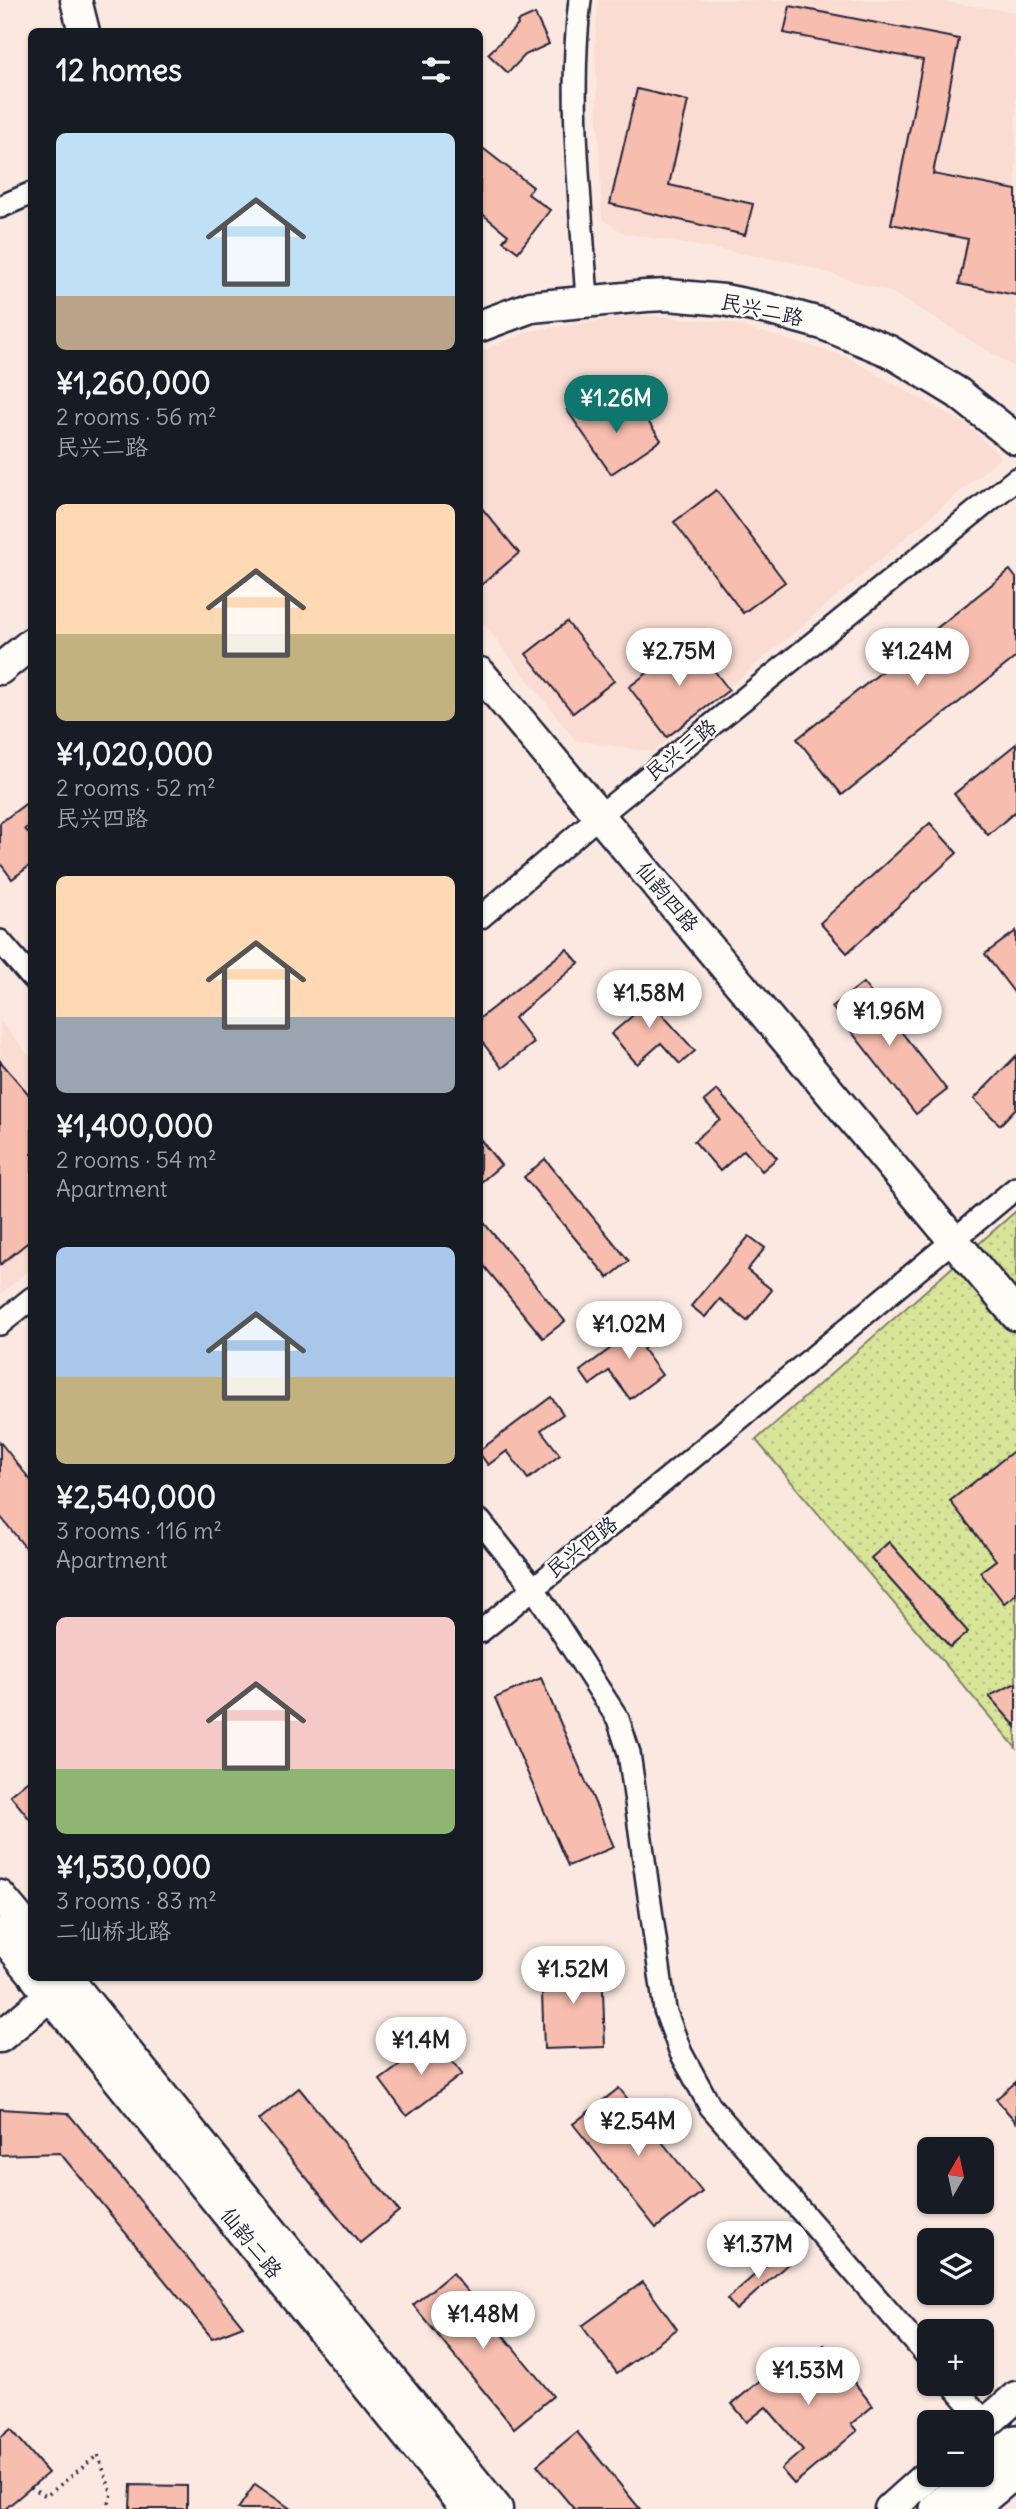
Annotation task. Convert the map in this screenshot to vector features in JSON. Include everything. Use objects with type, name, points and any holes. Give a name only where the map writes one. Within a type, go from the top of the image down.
[{"type":"main road","points":[[994,2461],[1016,2442]]},
{"type":"main road","points":[[970,2509],[1016,2470]]},
{"type":"main road","points":[[937,2509],[963,2487]]},
{"type":"street","points":[[76,0],[83,28]]},
{"type":"street","points":[[580,0],[576,34],[578,148],[587,300]]},
{"type":"street","points":[[0,207],[28,195]]},
{"type":"street","name":"民兴二路","points":[[483,325],[531,307],[646,296],[724,300],[768,309],[823,324],[889,351],[958,393],[1016,439]]},
{"type":"street","name":"民兴三路","points":[[483,915],[600,816],[1016,479]]},
{"type":"street","points":[[0,669],[28,646]]},
{"type":"street","name":"仙韵四路","points":[[483,677],[1016,1315]]},
{"type":"street","points":[[0,941],[28,973]]},
{"type":"street","name":"民兴四路","points":[[483,1629],[1016,1188]]},
{"type":"street","points":[[0,1324],[28,1301]]},
{"type":"street","points":[[483,1525],[533,1587],[618,1719],[629,1752],[665,2010],[681,2053],[710,2106],[917,2344]]},
{"type":"street","points":[[0,1896],[28,1929]]},
{"type":"street","points":[[0,1933],[28,1967]]},
{"type":"street","points":[[0,2037],[59,1981]]},
{"type":"street","name":"仙韵二路","points":[[59,1981],[467,2509]]},
{"type":"street","name":"仙韵二路","points":[[59,1981],[497,2509]]},
{"type":"street","points":[[961,2396],[972,2410]]},
{"type":"street","points":[[994,2416],[1016,2397]]},
{"type":"street","points":[[890,2509],[917,2485]]},
{"type":"path","points":[[31,2487],[46,2496],[97,2455],[111,2494],[107,2509]]},
{"type":"shaded area","points":[[598,0],[931,0],[1016,12],[1016,368],[895,294],[796,263],[623,233],[602,219],[595,46]]},
{"type":"shaded area","points":[[637,315],[726,322],[847,357],[969,426],[1001,457],[653,752],[575,740],[483,623],[483,351],[530,331]]},
{"type":"shaded area","points":[[0,1020],[28,1054],[28,1271],[0,1295]]},
{"type":"green space","points":[[1016,1211],[1016,1748],[756,1440]]},
{"type":"building","points":[[790,6],[959,39],[933,174],[1016,190],[1016,295],[959,284],[968,239],[891,224],[923,60],[784,33]]},
{"type":"building","points":[[535,14],[549,44],[525,55],[508,73],[488,54],[518,25],[517,22]]},
{"type":"building","points":[[637,89],[688,101],[669,185],[753,204],[745,235],[610,204]]},
{"type":"building","points":[[483,148],[533,187],[528,194],[550,210],[518,252],[503,241],[508,235],[483,214]]},
{"type":"building","points":[[567,410],[640,410],[661,440],[611,474]]},
{"type":"building","points":[[716,490],[785,582],[743,613],[674,522]]},
{"type":"building","points":[[483,510],[519,553],[483,583]]},
{"type":"building","points":[[1010,570],[1016,578],[1016,657],[842,795],[797,739]]},
{"type":"building","points":[[567,622],[614,681],[573,713],[526,654]]},
{"type":"building","points":[[691,640],[729,690],[667,737],[629,687]]},
{"type":"building","points":[[1016,744],[1016,811],[988,835],[954,794]]},
{"type":"building","points":[[28,802],[28,827],[25,829],[28,833],[28,867],[12,879],[0,863],[0,823]]},
{"type":"building","points":[[930,823],[957,853],[847,953],[820,923]]},
{"type":"building","points":[[1016,931],[1016,995],[985,954]]},
{"type":"building","points":[[567,949],[579,963],[514,1018],[534,1043],[502,1068],[483,1043],[483,1016]]},
{"type":"building","points":[[634,983],[695,1051],[680,1064],[661,1043],[637,1064],[611,1034],[637,1012],[622,994]]},
{"type":"building","points":[[863,983],[947,1090],[916,1114],[832,1007]]},
{"type":"building","points":[[1016,1056],[1016,1108],[1000,1125],[974,1099]]},
{"type":"building","points":[[0,1061],[28,1093],[28,1242],[0,1265]]},
{"type":"building","points":[[717,1090],[777,1158],[762,1171],[744,1150],[720,1171],[694,1141],[720,1119],[704,1101]]},
{"type":"building","points":[[483,1143],[501,1165],[483,1180]]},
{"type":"building","points":[[545,1159],[629,1261],[608,1278],[524,1177]]},
{"type":"building","points":[[483,1222],[565,1321],[543,1338],[483,1265]]},
{"type":"building","points":[[749,1236],[765,1248],[747,1270],[772,1290],[747,1321],[720,1299],[705,1317],[691,1306]]},
{"type":"building","points":[[653,1317],[665,1333],[643,1349],[662,1375],[630,1399],[609,1371],[590,1385],[580,1371]]},
{"type":"building","points":[[551,1397],[563,1414],[541,1430],[560,1455],[528,1479],[507,1451],[488,1465],[483,1458],[483,1448]]},
{"type":"building","points":[[0,1442],[28,1477],[28,1551],[0,1516]]},
{"type":"building","points":[[1016,1449],[1016,1594],[1004,1603],[980,1572],[996,1560],[950,1501]]},
{"type":"building","points":[[889,1542],[968,1632],[950,1647],[871,1558]]},
{"type":"building","points":[[541,1678],[614,1847],[568,1866],[495,1698]]},
{"type":"building","points":[[1016,1683],[1016,1727],[989,1696]]},
{"type":"building","points":[[28,1780],[28,1817],[10,1795]]},
{"type":"building","points":[[602,1963],[605,2047],[544,2049],[541,1965]]},
{"type":"building","points":[[435,2039],[462,2074],[407,2116],[380,2080]]},
{"type":"building","points":[[1016,2082],[1016,2122],[996,2099]]},
{"type":"building","points":[[299,2088],[399,2211],[360,2243],[259,2120]]},
{"type":"building","points":[[619,2088],[702,2192],[656,2228],[573,2124]]},
{"type":"building","points":[[0,2109],[68,2113],[243,2326],[212,2338],[60,2153],[0,2155]]},
{"type":"building","points":[[780,2253],[789,2263],[736,2310],[727,2299]]},
{"type":"building","points":[[452,2273],[553,2396],[514,2428],[413,2305]]},
{"type":"building","points":[[643,2282],[677,2329],[617,2373],[582,2326]]},
{"type":"building","points":[[824,2345],[873,2406],[851,2424],[857,2431],[794,2484],[781,2469],[803,2450],[766,2407],[747,2422],[732,2404],[793,2353],[802,2363]]},
{"type":"building","points":[[11,2429],[48,2473],[5,2509],[0,2509],[0,2438]]},
{"type":"building","points":[[577,2432],[640,2509],[574,2509],[537,2465]]},
{"type":"building","points":[[255,2484],[291,2509],[238,2509]]},
{"type":"building","points":[[131,2485],[187,2486],[187,2509],[130,2509]]}]
